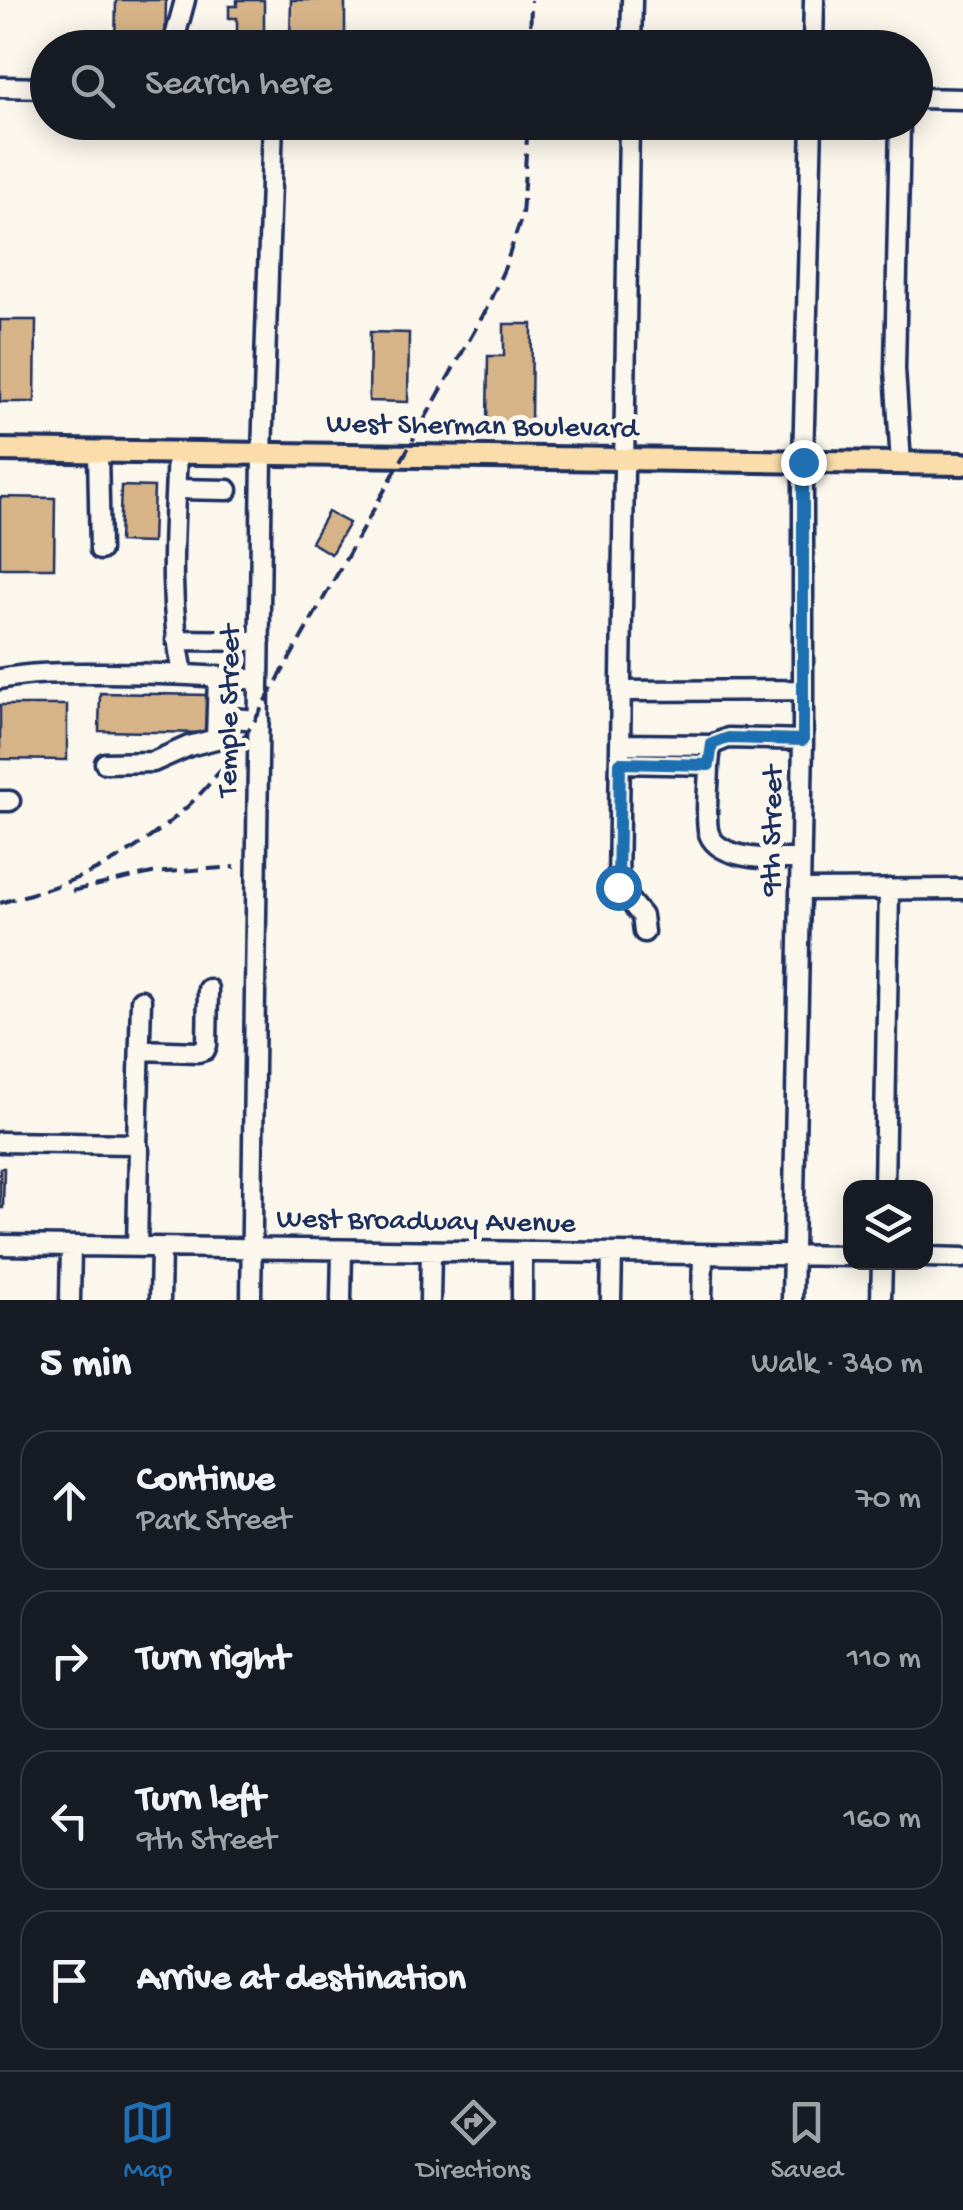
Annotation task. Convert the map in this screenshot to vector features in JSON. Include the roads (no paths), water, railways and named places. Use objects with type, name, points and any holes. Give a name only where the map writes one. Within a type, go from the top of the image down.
[{"type":"main road","name":"West Sherman Boulevard","points":[[0,450],[963,464]]},
{"type":"street","points":[[177,30],[185,0]]},
{"type":"street","points":[[631,30],[632,0]]},
{"type":"street","points":[[813,30],[814,0]]},
{"type":"street","points":[[0,88],[30,88]]},
{"type":"street","points":[[933,98],[963,99]]},
{"type":"street","name":"Temple Street","points":[[251,1300],[262,454],[271,140]]},
{"type":"street","points":[[630,140],[618,887],[642,916],[644,932]]},
{"type":"street","name":"9th Street","points":[[792,1300],[802,859],[803,462],[812,140]]},
{"type":"street","points":[[900,140],[896,369],[901,464]]},
{"type":"street","points":[[98,452],[100,550]]},
{"type":"street","points":[[177,453],[172,592],[183,673]]},
{"type":"street","points":[[176,489],[228,490]]},
{"type":"street","points":[[176,640],[260,641]]},
{"type":"street","points":[[0,679],[30,673],[183,673],[260,680]]},
{"type":"street","points":[[105,763],[153,762],[189,746],[216,740],[218,676]]},
{"type":"street","points":[[621,690],[803,690]]},
{"type":"street","points":[[216,717],[259,720]]},
{"type":"street","points":[[620,754],[712,744],[728,738],[803,740]]},
{"type":"street","points":[[712,744],[708,830],[716,844],[748,856],[802,859]]},
{"type":"street","points":[[620,754],[709,765]]},
{"type":"street","points":[[884,1180],[890,889]]},
{"type":"street","points":[[801,890],[963,889]]},
{"type":"street","points":[[140,1050],[205,1050],[208,989]]},
{"type":"street","points":[[137,1248],[141,1000]]},
{"type":"street","points":[[0,1142],[137,1146]]},
{"type":"street","name":"West Broadway Avenue","points":[[0,1245],[843,1256]]},
{"type":"street","points":[[70,1300],[71,1246]]},
{"type":"street","points":[[160,1300],[161,1248]]},
{"type":"street","points":[[341,1300],[342,1250]]},
{"type":"street","points":[[430,1300],[431,1252]]},
{"type":"street","points":[[522,1252],[522,1300]]},
{"type":"street","points":[[611,1300],[612,1253]]},
{"type":"street","points":[[702,1300],[703,1254]]},
{"type":"street","points":[[933,1257],[963,1258]]},
{"type":"street","points":[[882,1270],[882,1300]]},
{"type":"railway","points":[[530,30],[531,0]]},
{"type":"railway","points":[[0,903],[82,876],[132,850],[191,803],[243,739],[485,312],[522,216],[527,140]]},
{"type":"railway","points":[[72,891],[152,873],[235,867]]}]
